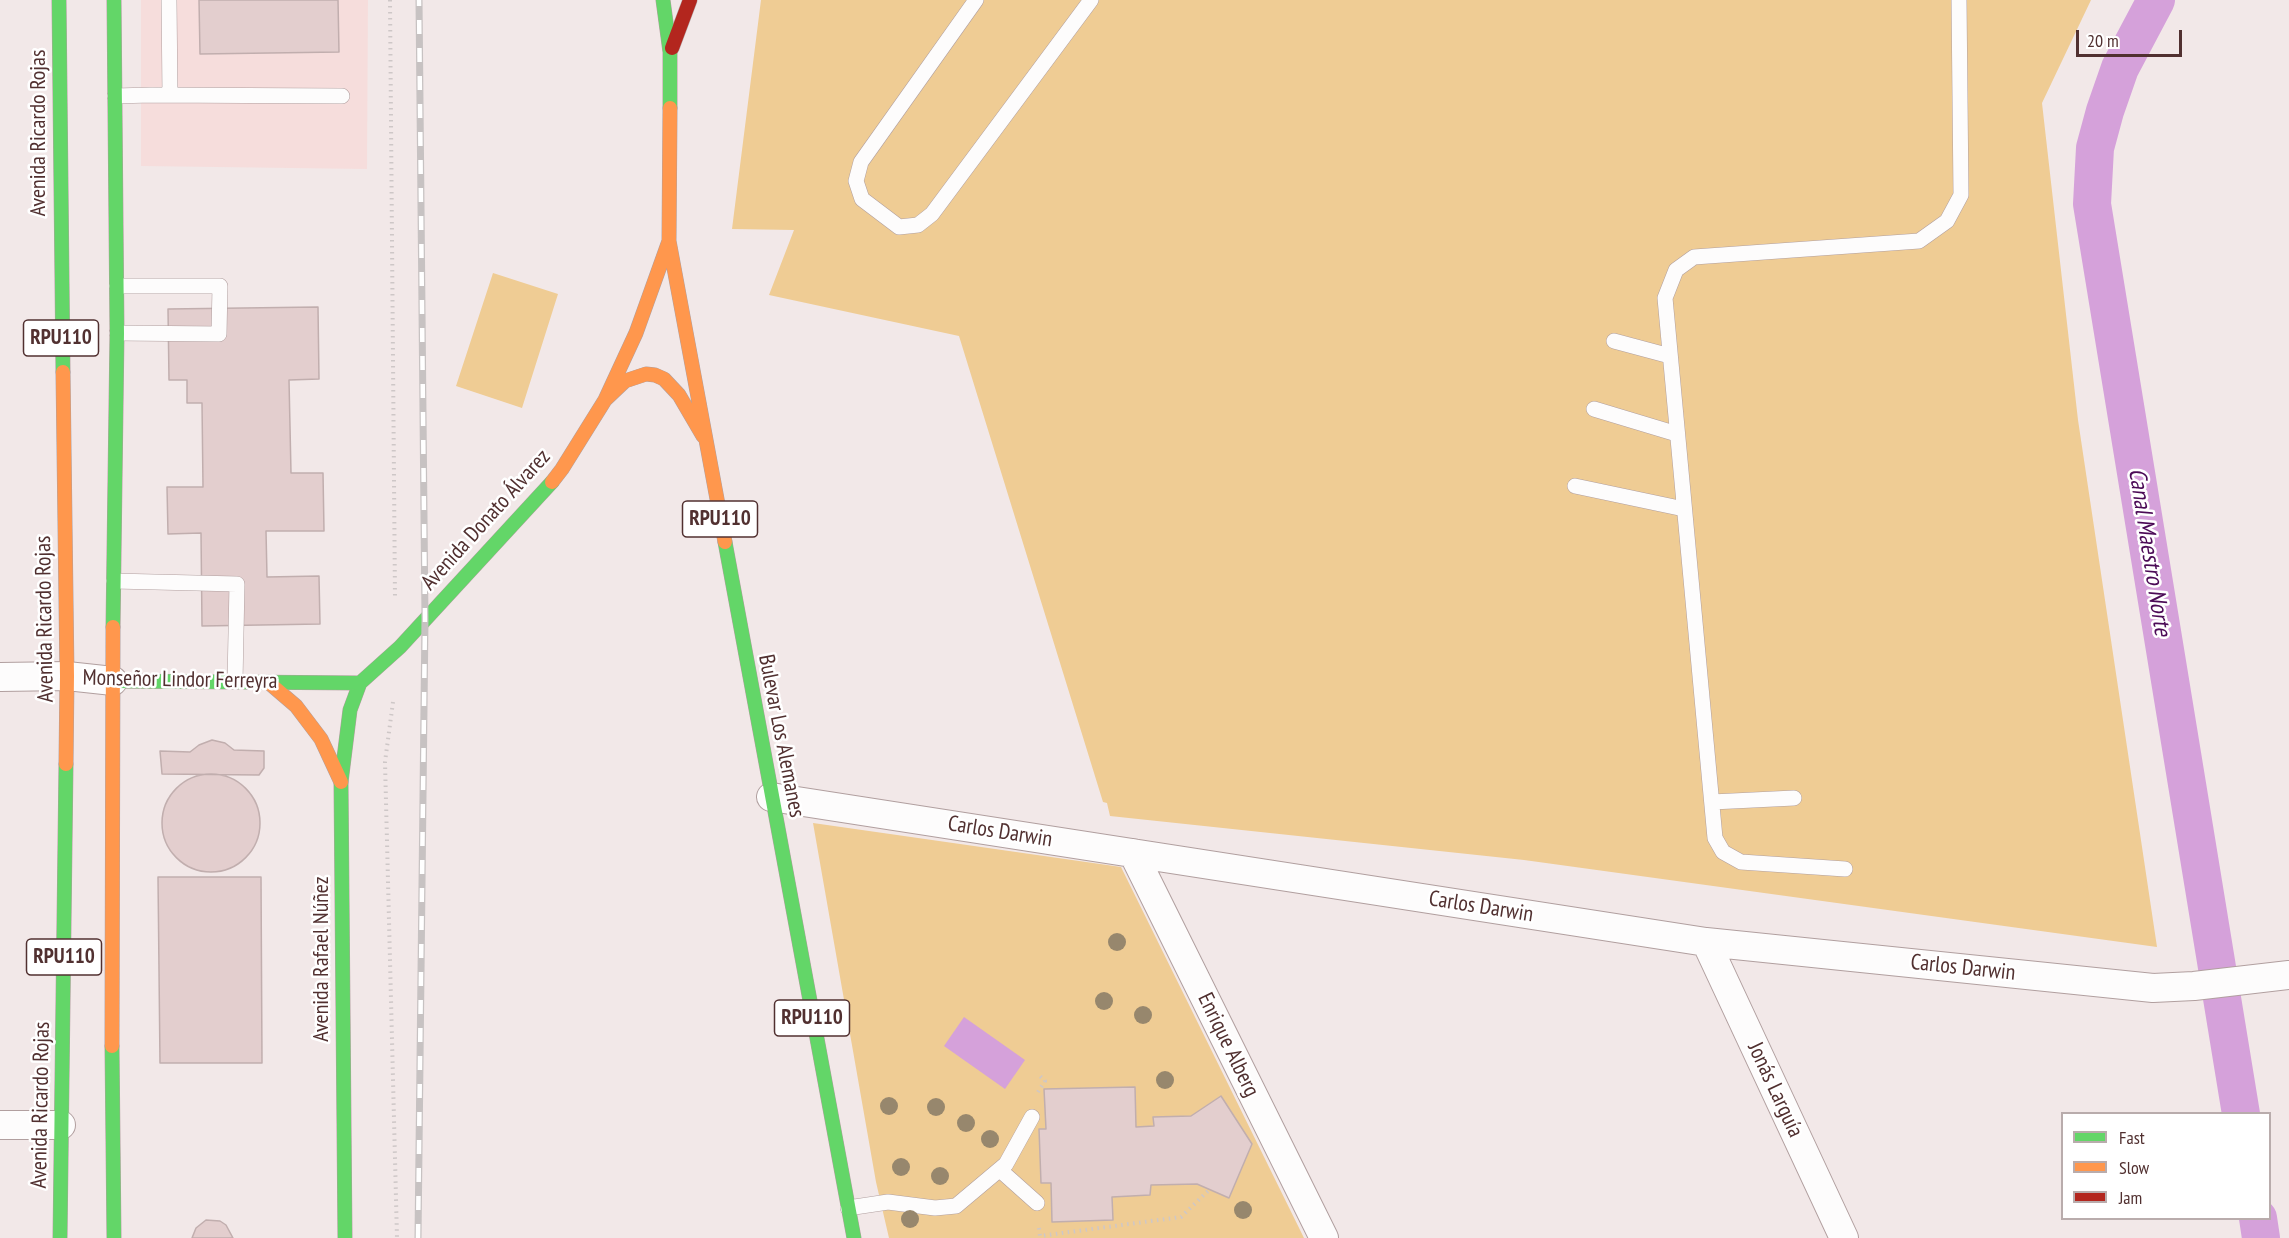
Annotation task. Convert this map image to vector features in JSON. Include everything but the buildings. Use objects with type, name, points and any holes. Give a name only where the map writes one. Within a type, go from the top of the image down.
[{"type":"main road","name":"Avenida Ricardo Rojas","points":[[59,0],[67,676],[60,1238]]},
{"type":"main road","name":"RPU110","points":[[114,0],[117,286],[113,681],[114,1238]]},
{"type":"main road","name":"Avenida Donato Álvarez","points":[[360,683],[400,646],[537,500],[562,469],[604,400],[636,333],[669,241],[670,52],[663,0]]},
{"type":"main road","name":"Avenida Donato Álvarez","points":[[670,52],[690,0]]},
{"type":"main road","name":"Bulevar Los Alemanes","points":[[669,241],[854,1238]]},
{"type":"main road","points":[[604,400],[625,381],[637,375],[655,375],[664,379],[679,395],[705,439]]},
{"type":"main road","name":"Monseñor Lindor Ferreyra","points":[[113,681],[360,683]]},
{"type":"main road","points":[[268,682],[296,706],[321,739],[341,782]]},
{"type":"main road","name":"Avenida Rafael Núñez","points":[[345,1238],[341,782],[350,710],[360,683]]},
{"type":"street","name":"Monseñor Lindor Ferreyra","points":[[0,677],[67,676],[113,681]]},
{"type":"street","name":"Carlos Darwin","points":[[771,797],[1706,942],[2153,988],[2194,986],[2289,975]]},
{"type":"street","name":"Enrique Alberg","points":[[1133,853],[1324,1238]]},
{"type":"street","name":"Jonás Larguía","points":[[1706,942],[1844,1238]]},
{"type":"street","points":[[0,1125],[61,1125]]},
{"type":"lane","points":[[169,0],[170,95]]},
{"type":"lane","points":[[976,0],[861,162],[856,181],[862,199],[899,227],[918,225],[932,214],[1091,0]]},
{"type":"lane","points":[[1845,869],[1741,862],[1723,852],[1715,838],[1665,298],[1676,270],[1694,257],[1918,241],[1947,221],[1961,195],[1959,0]]},
{"type":"lane","points":[[115,96],[342,96]]},
{"type":"lane","points":[[117,286],[220,286],[219,334],[117,333]]},
{"type":"lane","points":[[1614,341],[1670,356]]},
{"type":"lane","points":[[1594,409],[1677,434]]},
{"type":"lane","points":[[1575,486],[1684,509]]},
{"type":"lane","points":[[114,581],[237,584],[235,682]]},
{"type":"lane","points":[[1712,801],[1794,798]]},
{"type":"lane","points":[[848,1208],[888,1202],[935,1208],[956,1206],[1006,1164],[1032,1117]]},
{"type":"lane","points":[[1000,1170],[1037,1203]]},
{"type":"path","points":[[1037,1203],[1040,1236],[1181,1217],[1209,1190]]},
{"type":"shaded area","points":[[141,0],[368,0],[367,169],[141,166]]},
{"type":"shaded area","points":[[761,0],[2091,0],[2042,103],[2078,420],[2157,947],[1524,860],[1110,816],[1107,803],[1103,802],[959,336],[769,295],[794,230],[732,229]]},
{"type":"shaded area","points":[[493,273],[558,294],[522,408],[456,386]]},
{"type":"shaded area","points":[[813,823],[1121,867],[1304,1238],[889,1238],[876,1182]]},
{"type":"shaded area","points":[[964,1017],[1025,1060],[1005,1089],[944,1046]]},
{"type":"waterway","name":"Canal Maestro Norte","points":[[2156,0],[2120,68],[2105,111],[2095,148],[2092,204],[2241,1112]]},
{"type":"waterway","name":"Canal Maestro Norte","points":[[2258,1220],[2261,1238]]},
{"type":"railway","points":[[418,1238],[425,619],[419,0]]},
{"type":"traffic: fast","points":[[59,0],[63,372]]},
{"type":"traffic: fast","points":[[113,627],[117,333],[114,0]]},
{"type":"traffic: fast","points":[[663,0],[670,52],[670,108]]},
{"type":"traffic: fast","points":[[345,1238],[341,782],[350,710],[360,683],[400,647],[552,482]]},
{"type":"traffic: fast","points":[[725,542],[854,1238]]},
{"type":"traffic: fast","points":[[113,681],[360,683]]},
{"type":"traffic: fast","points":[[60,1238],[66,764]]},
{"type":"traffic: fast","points":[[112,1046],[114,1238]]},
{"type":"traffic: slow","points":[[552,482],[605,400],[636,333],[669,241],[670,108]]},
{"type":"traffic: slow","points":[[669,241],[725,542]]},
{"type":"traffic: slow","points":[[63,372],[66,764]]},
{"type":"traffic: slow","points":[[606,399],[625,381],[646,374],[655,375],[664,379],[679,395],[703,436]]},
{"type":"traffic: slow","points":[[112,1046],[113,627]]},
{"type":"traffic: slow","points":[[268,682],[296,706],[321,739],[341,782]]},
{"type":"traffic: jam","points":[[672,48],[690,0]]}]
